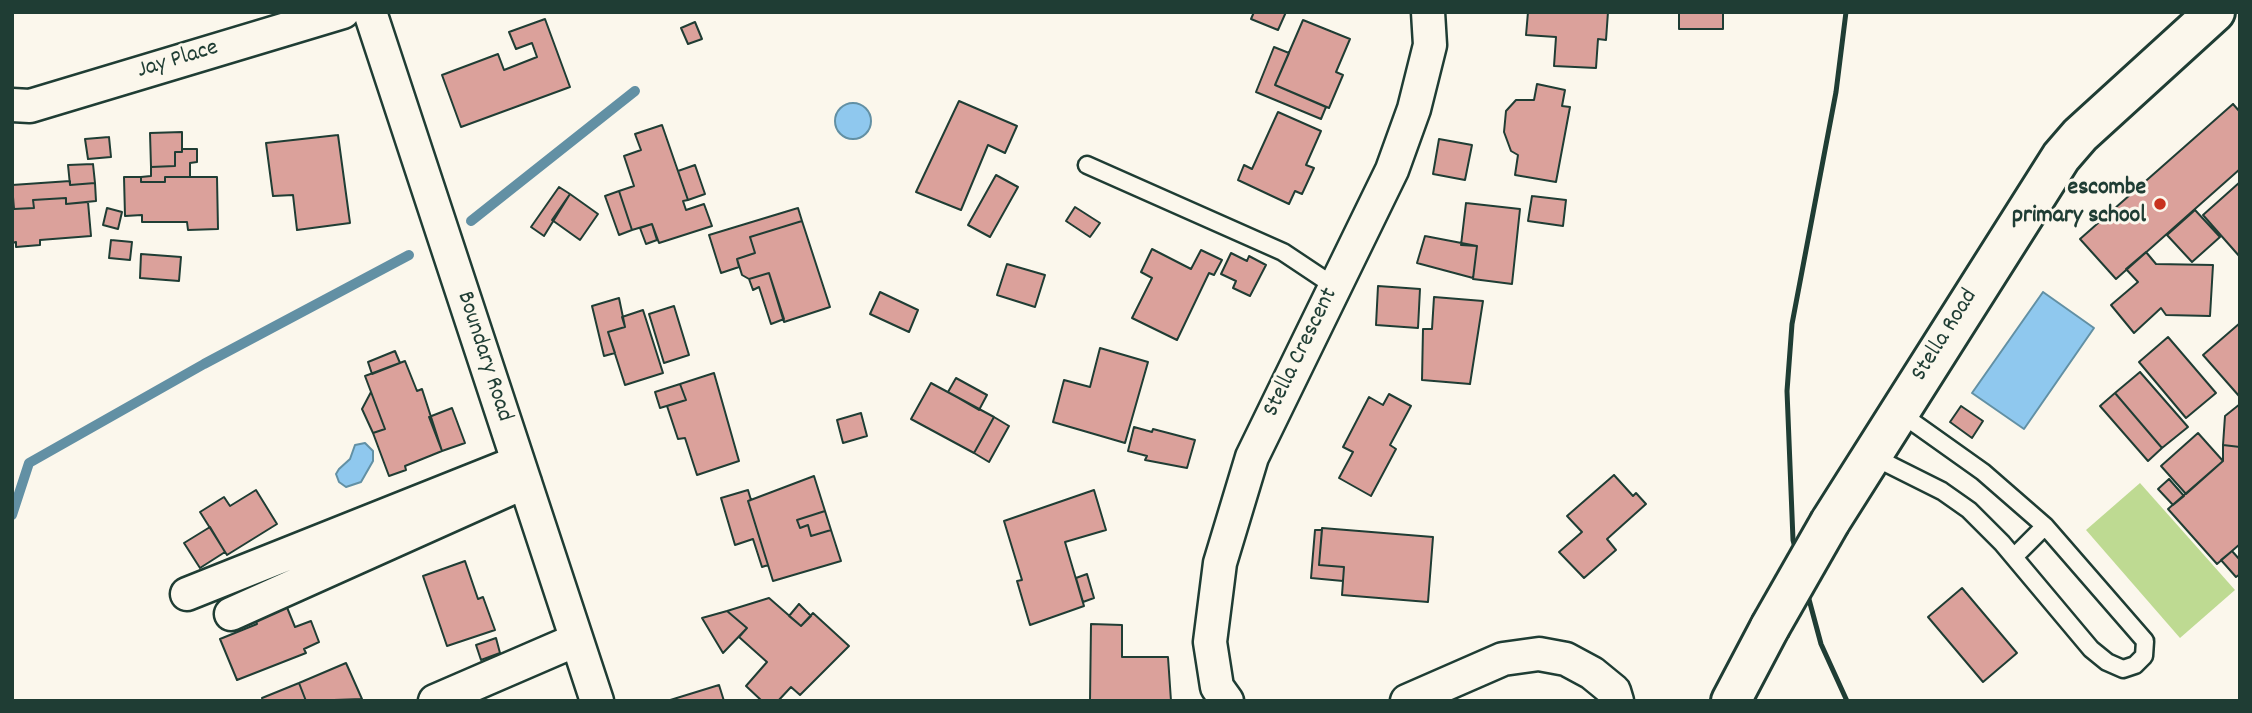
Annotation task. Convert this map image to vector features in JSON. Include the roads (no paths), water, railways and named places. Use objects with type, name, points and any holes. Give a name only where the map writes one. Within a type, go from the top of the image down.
[{"type":"main road","name":"Stella Road","points":[[1731,701],[1830,522],[2061,157],[2080,135],[2215,12]]},
{"type":"street","name":"Jay Place","points":[[12,106],[30,106],[343,12]]},
{"type":"street","name":"Boundary Road","points":[[370,12],[597,701]]},
{"type":"street","name":"Stella Crescent","points":[[1227,701],[1217,687],[1210,642],[1220,563],[1252,457],[1392,170],[1415,109],[1430,45],[1428,12]]},
{"type":"street","points":[[187,594],[522,472]]},
{"type":"street","points":[[230,614],[522,472]]},
{"type":"street","points":[[435,701],[576,640]]},
{"type":"street","points":[[1407,701],[1503,659],[1539,653],[1566,659],[1592,673],[1614,691],[1617,701]]},
{"type":"lane","points":[[1087,165],[1283,252],[1335,286]]},
{"type":"lane","points":[[1872,456],[1942,491],[1969,510],[2014,557],[2091,649],[2107,662],[2123,669],[2135,665],[2144,656],[2145,641],[2045,526],[1983,472],[1898,412]]},
{"type":"lane","points":[[2014,557],[2045,526]]},
{"type":"water","points":[[853,103],[866,108],[871,121],[866,134],[853,139],[840,134],[835,121],[840,108]]},
{"type":"water","points":[[2043,292],[2094,328],[2024,429],[1972,393]]},
{"type":"water","points":[[365,443],[373,451],[373,461],[361,482],[346,487],[339,482],[336,474],[350,459],[355,445]]},
{"type":"waterway","points":[[471,221],[635,91]]},
{"type":"waterway","points":[[12,515],[29,463],[204,364],[409,255]]},
{"type":"railway","points":[[1846,12],[1836,92],[1792,324],[1787,391],[1793,540],[1821,644],[1847,701]]},
{"type":"place","name":"escombe primary school","points":[[2160,204]]}]
